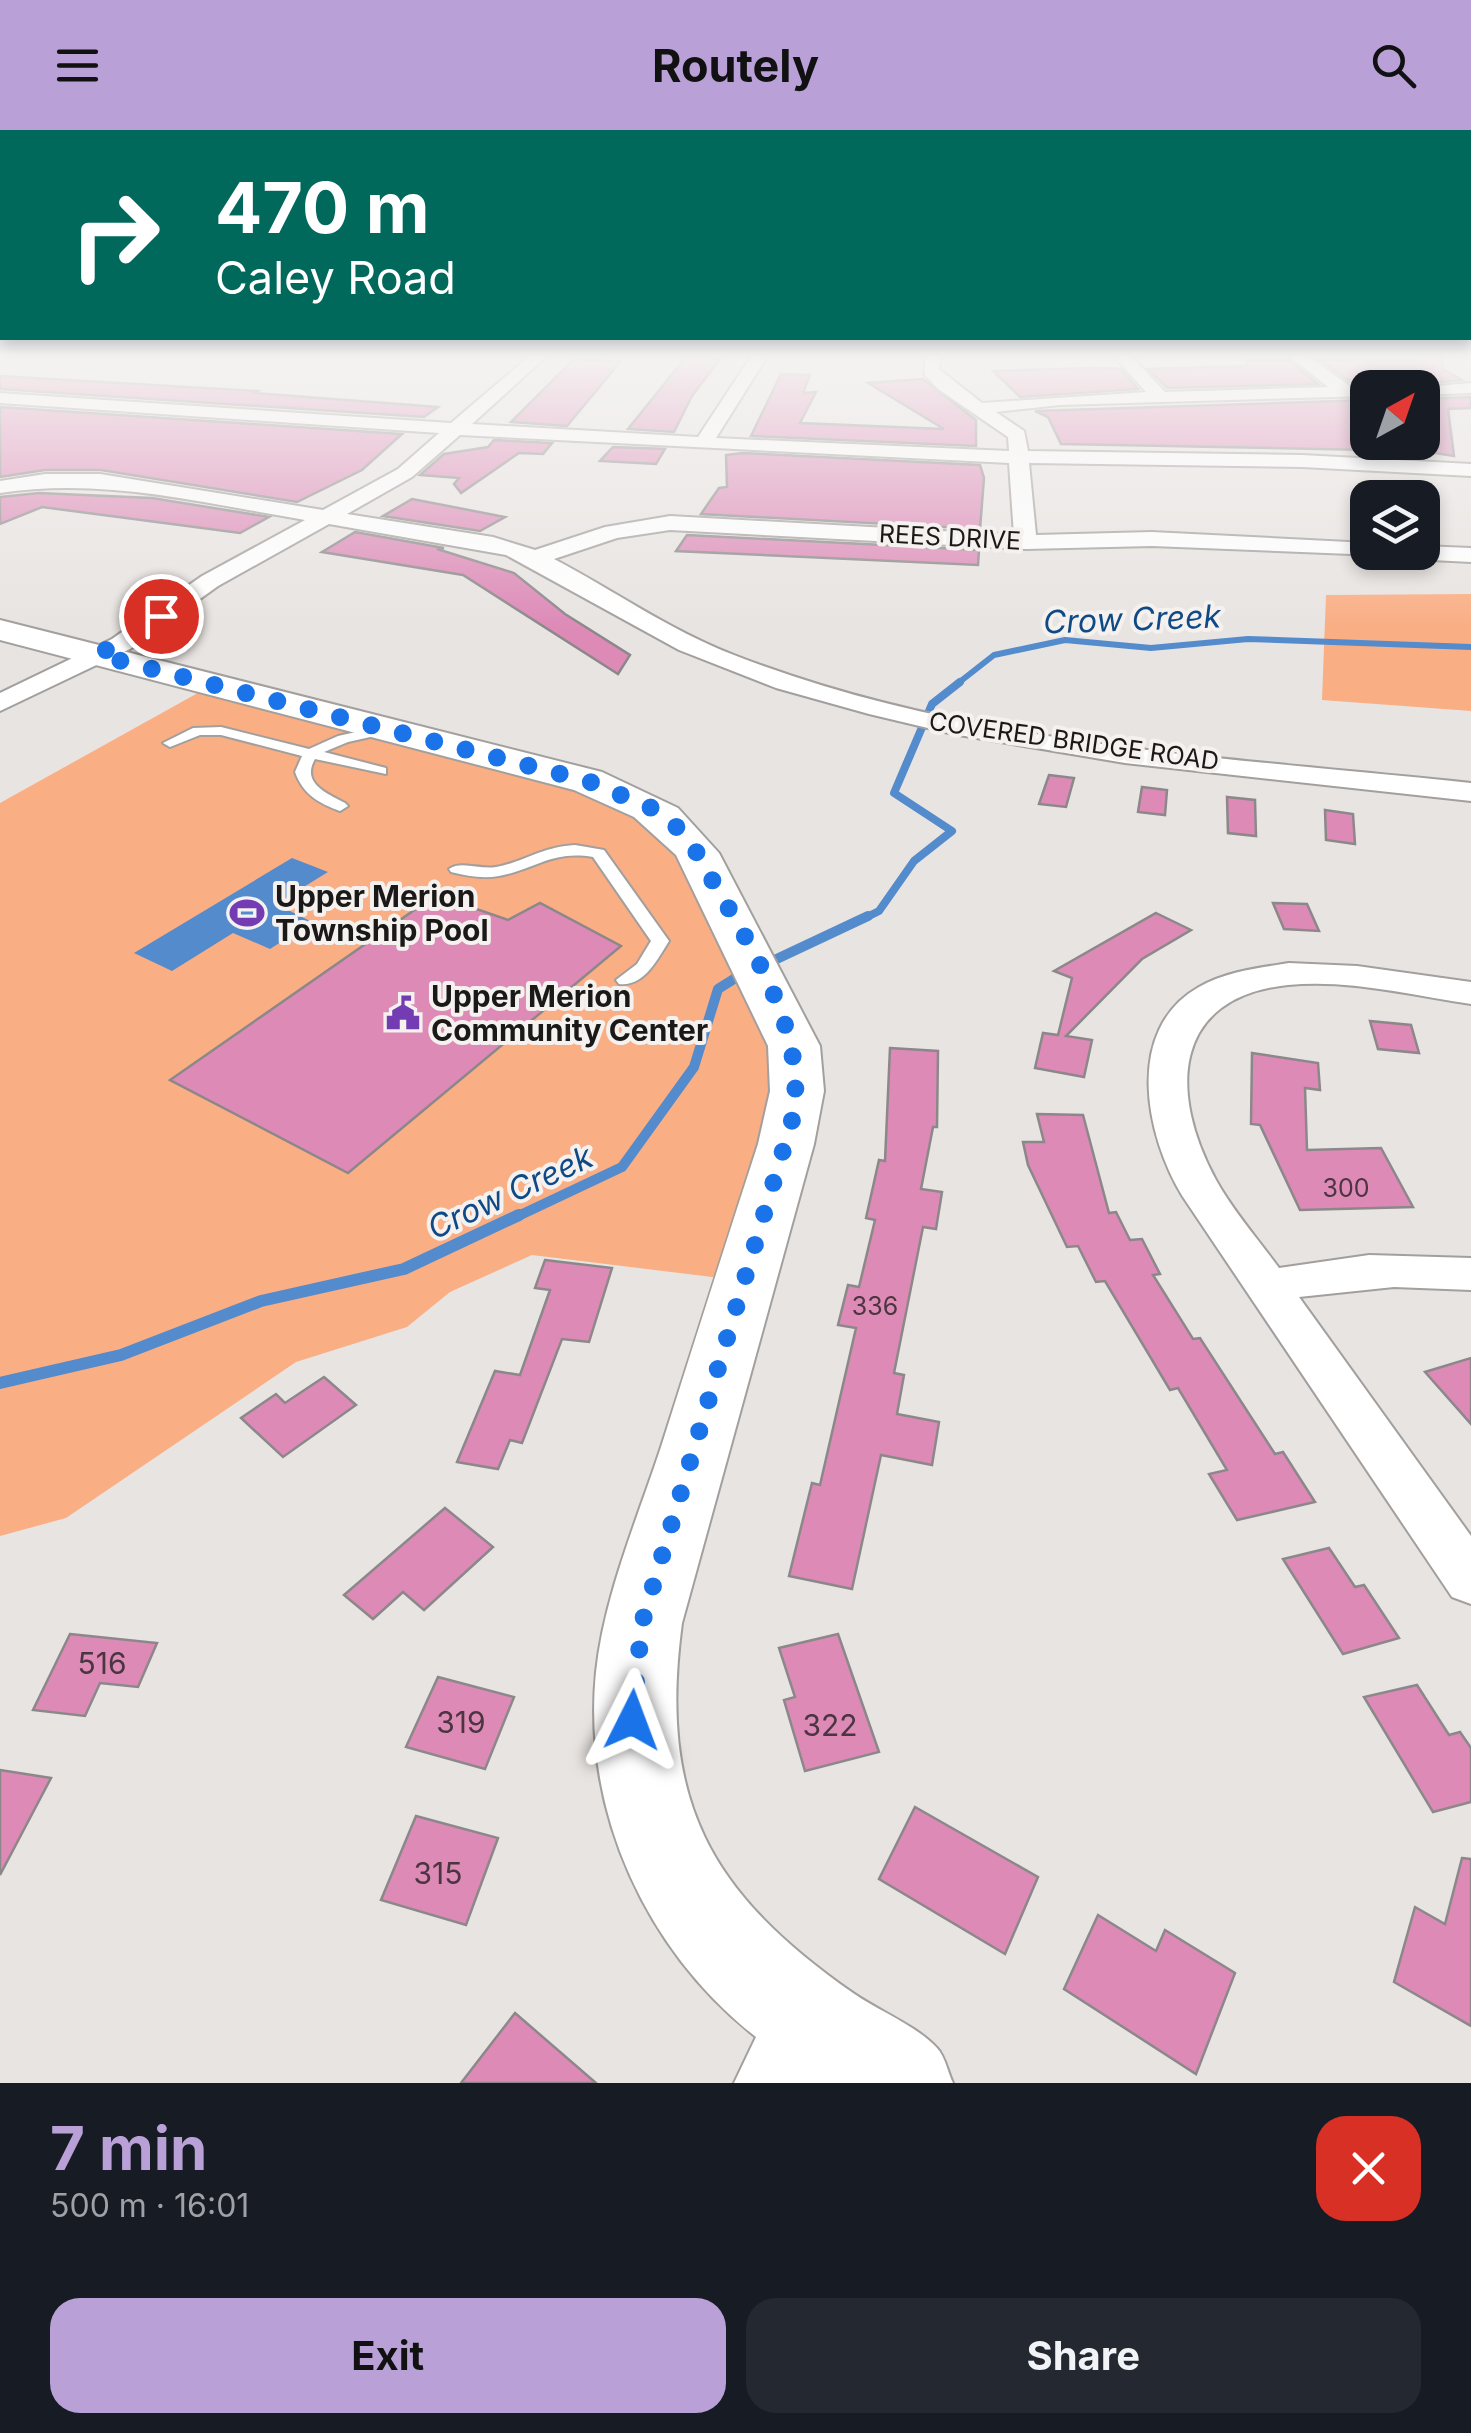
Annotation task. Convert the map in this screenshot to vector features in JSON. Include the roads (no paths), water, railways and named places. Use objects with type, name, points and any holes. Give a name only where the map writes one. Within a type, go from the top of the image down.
[{"type":"main road","points":[[0,630],[98,655],[386,750],[588,781],[654,809],[688,840],[758,966],[794,1046],[798,1091],[642,1623],[632,1720],[643,1791],[683,1890],[740,1963],[801,2054],[904,2083]]},
{"type":"street","points":[[0,703],[98,655],[225,572],[405,473],[436,446]]},
{"type":"street","points":[[785,446],[1018,458],[1471,470]]},
{"type":"street","points":[[1017,446],[1026,542]]},
{"type":"street","name":"COVERED BRIDGE ROAD","points":[[0,486],[84,479],[493,544],[538,558],[636,619],[698,649],[814,691],[932,721],[1108,750],[1471,792]]},
{"type":"street","name":"REES DRIVE","points":[[538,558],[613,532],[670,523],[1026,542],[1152,539],[1350,549]]},
{"type":"street","points":[[1440,553],[1471,555]]},
{"type":"street","points":[[1471,993],[1341,976],[1287,974],[1237,983],[1184,1017],[1168,1050],[1165,1074],[1171,1129],[1198,1188],[1471,1580]]},
{"type":"street","points":[[1268,1287],[1324,1275],[1396,1268],[1471,1274]]},
{"type":"lane","points":[[319,726],[312,756],[302,772],[308,788],[340,806]]},
{"type":"lane","points":[[170,743],[198,732],[221,731],[312,756],[386,750]]},
{"type":"lane","points":[[458,869],[480,876],[507,872],[544,850],[574,847],[598,853],[660,941],[644,967],[625,980]]},
{"type":"water","name":"Upper Merion Township Pool","points":[[292,858],[328,872],[276,904],[312,922],[270,949],[233,933],[172,971],[134,953]]},
{"type":"waterway","name":"Crow Creek","points":[[957,684],[994,655],[1065,640],[1151,648],[1248,639],[1471,647]]},
{"type":"waterway","name":"Crow Creek","points":[[863,919],[879,911],[914,861],[952,831],[894,793],[932,704],[960,682]]},
{"type":"waterway","name":"Crow Creek","points":[[766,964],[868,916]]},
{"type":"waterway","name":"Crow Creek","points":[[514,1218],[622,1167],[694,1067],[718,989],[745,972]]},
{"type":"waterway","name":"Crow Creek","points":[[0,1383],[121,1355],[261,1301],[404,1269],[519,1215]]},
{"type":"place","name":"Upper Merion Township Pool","points":[[247,913]]},
{"type":"place","name":"Upper Merion Community Center","points":[[403,1013]]}]
